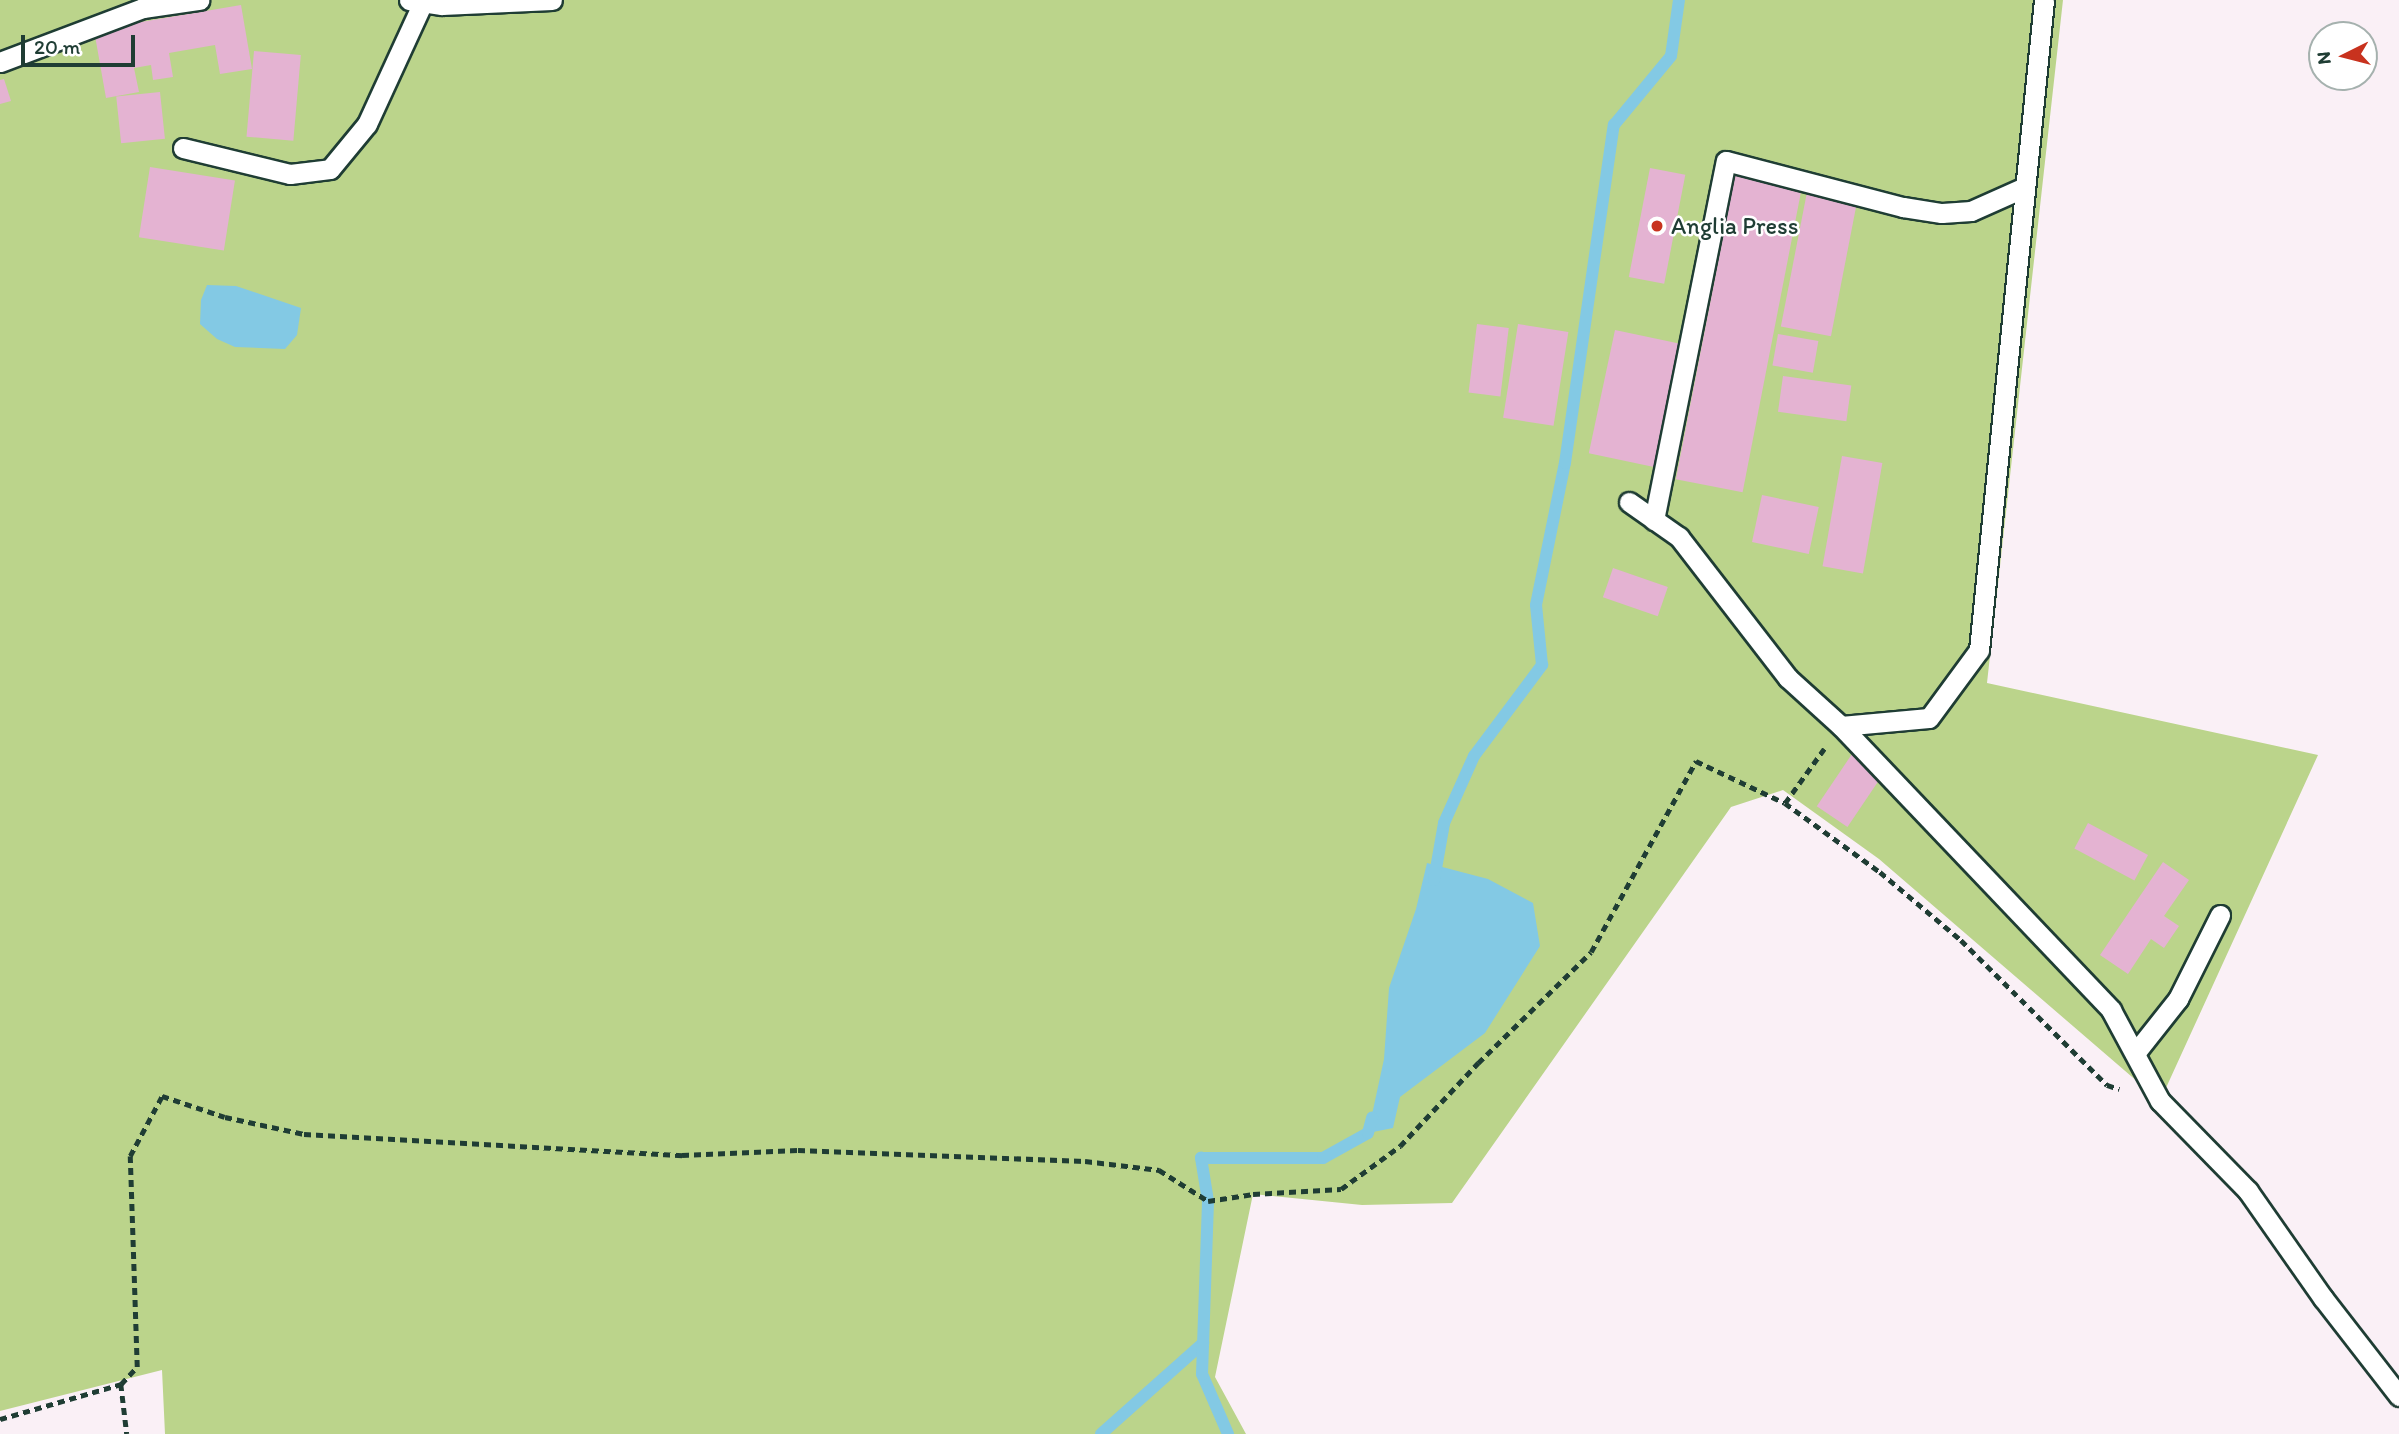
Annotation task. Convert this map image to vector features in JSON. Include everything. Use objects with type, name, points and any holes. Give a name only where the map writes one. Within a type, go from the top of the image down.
[{"type":"lane","points":[[0,62],[143,8],[199,0]]},
{"type":"lane","points":[[183,148],[290,174],[330,169],[367,124],[416,1],[442,5],[552,0]]},
{"type":"lane","points":[[1841,726],[1929,718],[1979,650],[2044,0]]},
{"type":"lane","points":[[1654,520],[1726,161],[1903,207],[1942,213],[1971,211],[2025,187]]},
{"type":"lane","points":[[1629,502],[1678,537],[1788,678],[1841,726],[2111,1010],[2160,1101],[2248,1191],[2323,1298],[2399,1396]]},
{"type":"lane","points":[[2136,1052],[2178,999],[2220,915]]},
{"type":"path","points":[[1785,803],[1841,726]]},
{"type":"path","points":[[0,1419],[121,1384],[137,1367],[130,1156],[162,1096],[225,1117],[304,1134],[682,1155],[798,1150],[1085,1161],[1159,1170],[1208,1201],[1253,1194],[1341,1189],[1400,1146],[1478,1063],[1591,952],[1696,761],[1785,803],[1880,872],[1961,940],[2108,1086],[2160,1101]]},
{"type":"path","points":[[121,1384],[127,1434]]},
{"type":"green space","points":[[0,0],[2063,0],[1987,683],[2318,755],[2160,1101],[1879,859],[1783,790],[1731,807],[1452,1203],[1362,1205],[1253,1194],[1215,1377],[1246,1434],[165,1434],[162,1370],[0,1411]]},
{"type":"water","points":[[207,285],[236,286],[301,308],[297,335],[285,349],[235,347],[217,339],[200,324],[201,300]]},
{"type":"water","points":[[1427,863],[1488,879],[1533,903],[1540,946],[1485,1033],[1400,1097],[1393,1128],[1368,1133],[1384,1059],[1389,988],[1416,909]]},
{"type":"building","points":[[241,5],[252,69],[220,74],[215,45],[169,53],[173,77],[153,80],[151,65],[134,68],[139,92],[106,98],[94,30]]},
{"type":"building","points":[[254,51],[301,55],[293,141],[247,137]]},
{"type":"building","points":[[4,79],[11,101],[0,104],[0,80]]},
{"type":"building","points":[[160,92],[165,139],[121,143],[116,97]]},
{"type":"building","points":[[150,167],[235,180],[224,251],[139,237]]},
{"type":"building","name":"Anglia Press","points":[[1650,168],[1685,175],[1664,284],[1629,277]]},
{"type":"building","points":[[1735,175],[1802,188],[1743,492],[1676,479]]},
{"type":"building","points":[[1807,192],[1857,202],[1831,336],[1781,326]]},
{"type":"building","points":[[1477,324],[1509,328],[1500,396],[1469,392]]},
{"type":"building","points":[[1518,324],[1568,332],[1554,426],[1503,418]]},
{"type":"building","points":[[1615,330],[1682,344],[1656,468],[1589,453]]},
{"type":"building","points":[[1778,334],[1818,341],[1813,373],[1772,366]]},
{"type":"building","points":[[1783,376],[1851,386],[1846,421],[1778,412]]},
{"type":"building","points":[[1842,456],[1882,463],[1863,573],[1823,566]]},
{"type":"building","points":[[1762,495],[1819,507],[1809,554],[1752,542]]},
{"type":"building","points":[[1613,568],[1668,587],[1658,616],[1603,597]]},
{"type":"building","points":[[1852,754],[1883,775],[1847,827],[1817,806]]},
{"type":"building","points":[[2088,823],[2148,855],[2134,881],[2074,849]]},
{"type":"building","points":[[2163,862],[2189,880],[2164,916],[2179,926],[2164,948],[2151,939],[2128,974],[2100,955]]},
{"type":"waterway","points":[[1434,880],[1444,823],[1474,756],[1542,665],[1536,605],[1565,463],[1614,125],[1671,56],[1679,0]]},
{"type":"waterway","points":[[1228,1434],[1202,1374],[1208,1201],[1201,1158],[1323,1158],[1368,1133],[1372,1118]]},
{"type":"waterway","points":[[1101,1434],[1203,1343]]},
{"type":"place","name":"Anglia Press","points":[[1657,226]]}]
